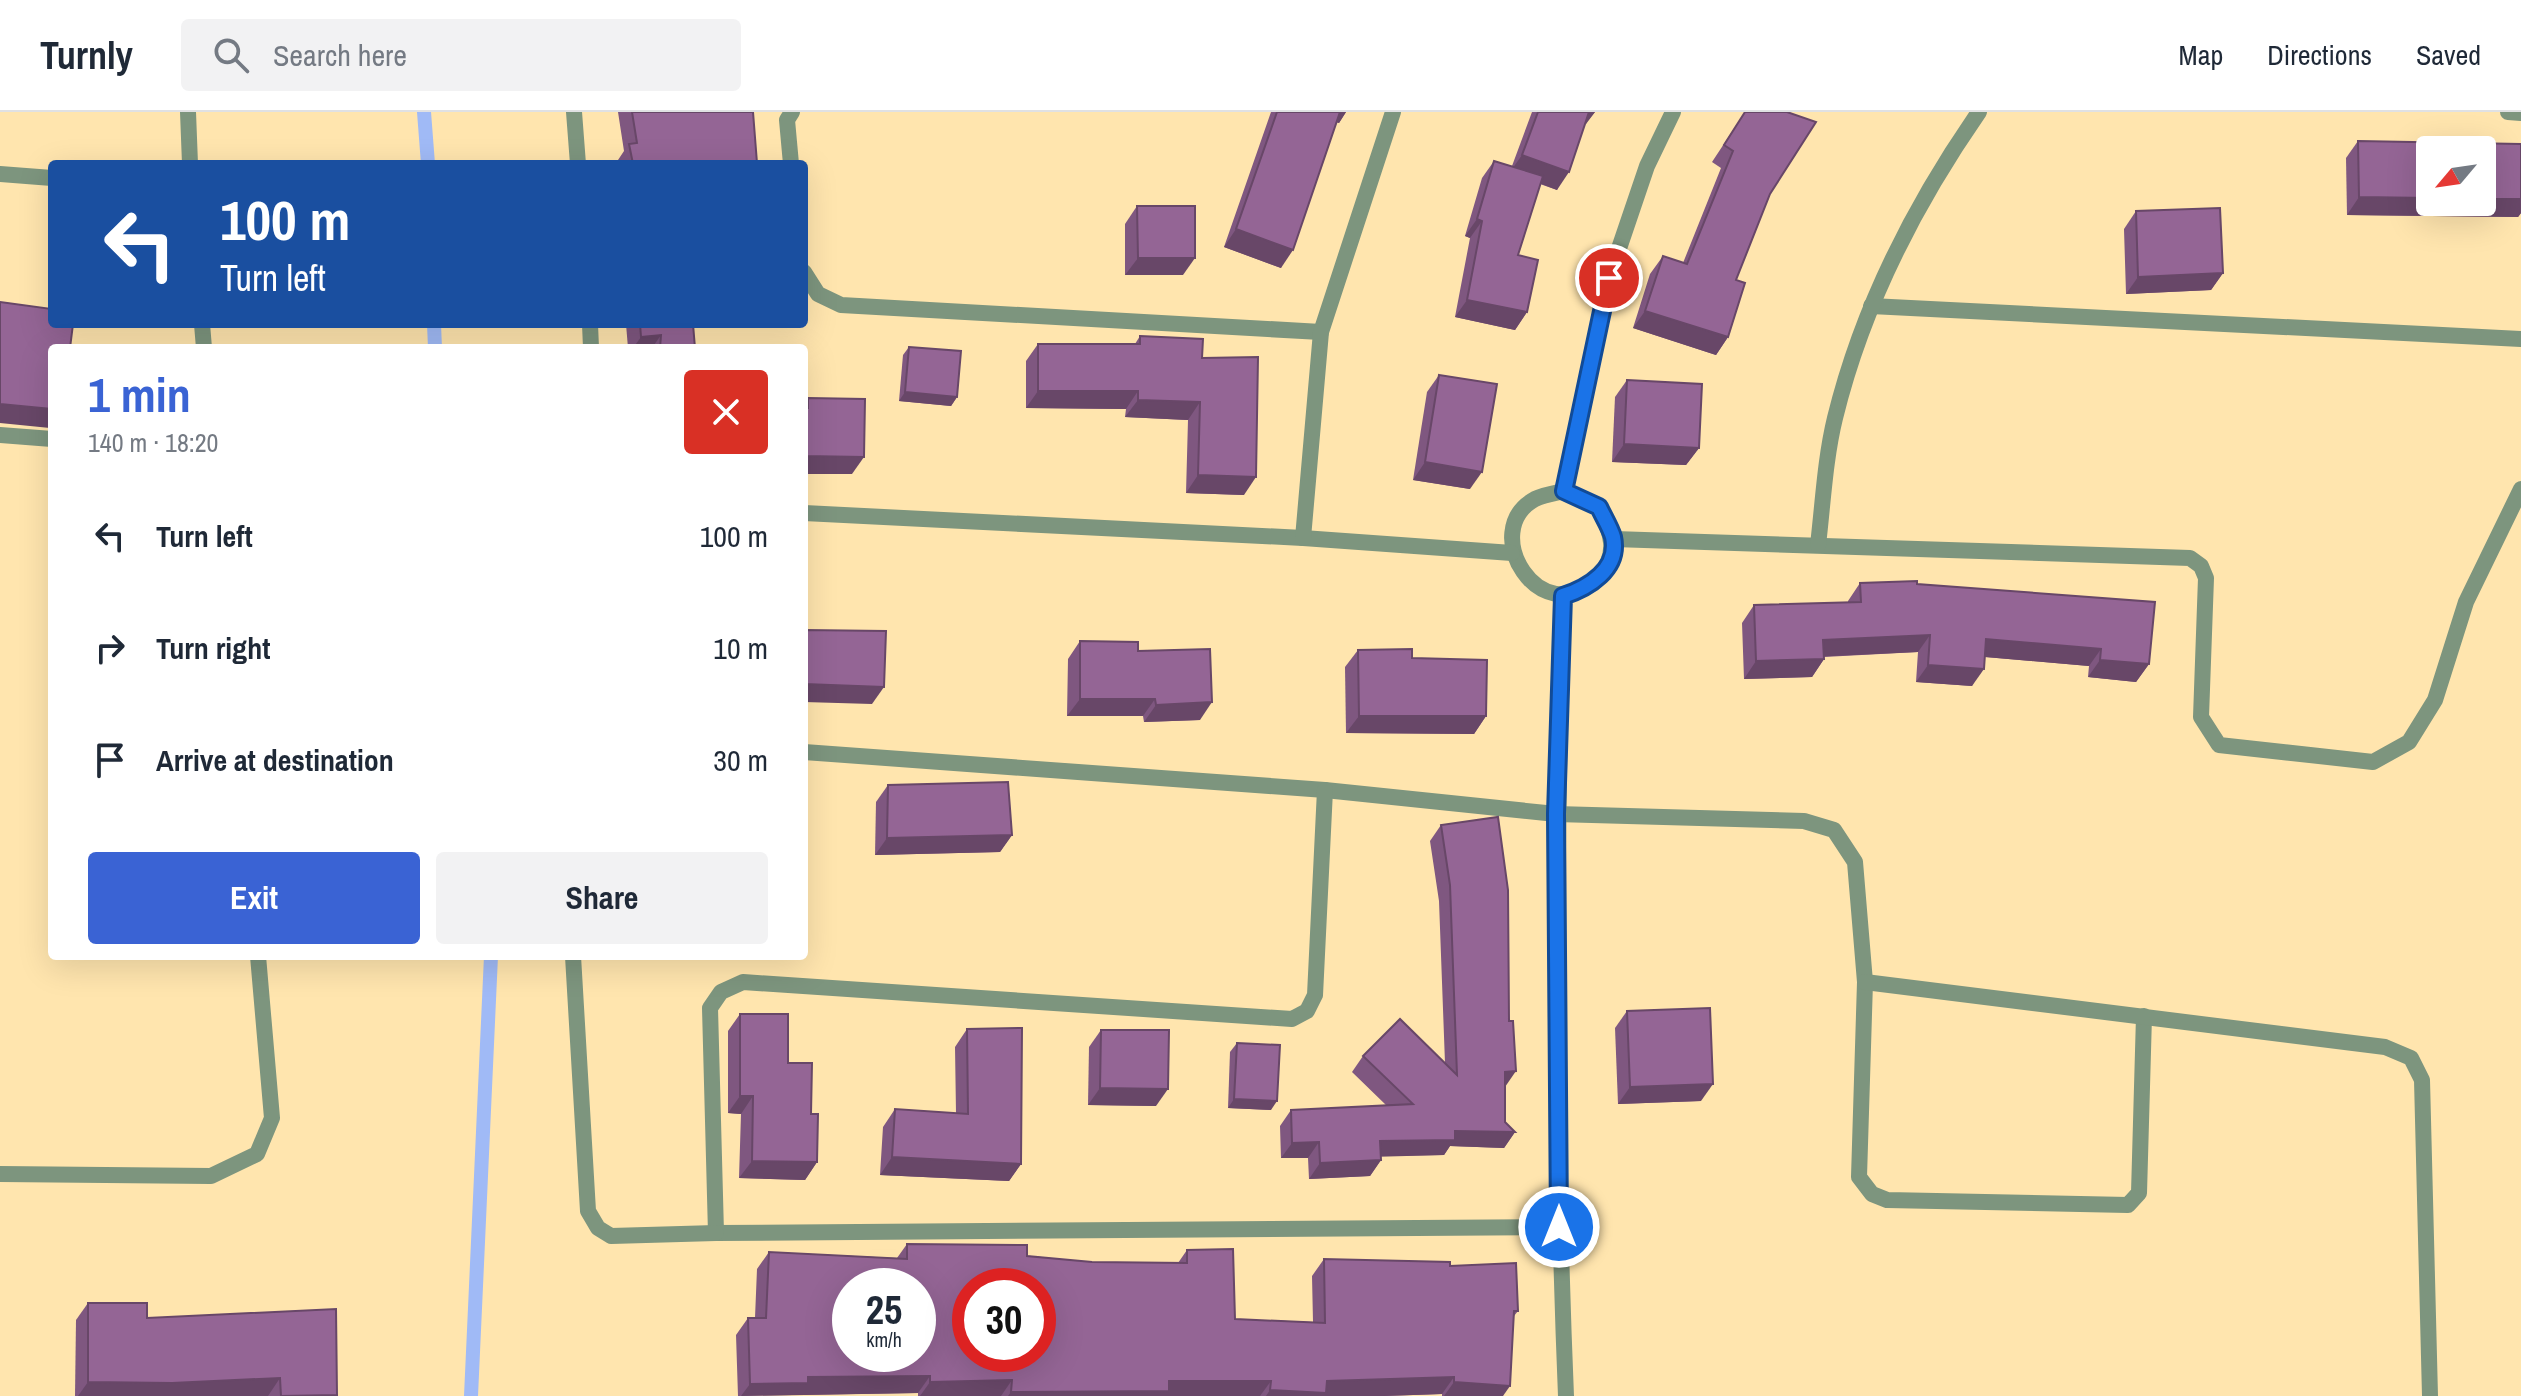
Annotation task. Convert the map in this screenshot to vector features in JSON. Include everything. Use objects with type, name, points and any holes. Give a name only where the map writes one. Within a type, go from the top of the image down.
[{"type":"street","points":[[188,112],[190,160]]},
{"type":"street","points":[[574,112],[578,160]]},
{"type":"street","points":[[791,160],[787,120],[792,112]]},
{"type":"street","points":[[1303,538],[1321,332],[1393,112]]},
{"type":"street","points":[[1564,491],[1609,278],[1647,166],[1673,112]]},
{"type":"street","points":[[1818,545],[1835,419],[1871,306],[1937,173],[1979,112]]},
{"type":"street","points":[[2508,112],[2521,113]]},
{"type":"street","points":[[0,174],[48,178]]},
{"type":"street","points":[[808,278],[818,294],[841,305],[1321,332]]},
{"type":"street","points":[[1871,306],[2521,339]]},
{"type":"street","points":[[0,435],[48,439]]},
{"type":"street","points":[[1614,539],[2190,558],[2201,566],[2206,578],[2201,717],[2219,745],[2373,762],[2409,742],[2435,700],[2466,602],[2521,489]]},
{"type":"street","points":[[1564,491],[1599,507],[1614,539],[1607,568],[1587,588],[1563,596],[1531,584],[1512,553],[1514,524],[1533,500],[1564,491]]},
{"type":"street","points":[[808,513],[1303,538],[1512,553]]},
{"type":"street","points":[[1563,596],[1556,814],[1559,1227],[1566,1396]]},
{"type":"street","points":[[808,752],[1325,790],[1556,814],[1804,821],[1834,830],[1855,862],[1865,982],[1859,1177],[1872,1194],[1887,1200],[2128,1205],[2135,1201],[2139,1193],[2144,1016]]},
{"type":"street","points":[[716,1233],[710,1008],[721,992],[743,982],[1292,1019],[1307,1011],[1315,995],[1325,790]]},
{"type":"street","points":[[0,1174],[211,1176],[257,1154],[272,1118],[258,960]]},
{"type":"street","points":[[573,960],[588,1211],[598,1228],[611,1236],[1559,1227]]},
{"type":"street","points":[[1865,982],[2385,1047],[2411,1058],[2422,1080],[2430,1396]]},
{"type":"building","points":[[632,112],[753,112],[757,160],[632,160],[629,144],[637,143]]},
{"type":"building","points":[[1277,112],[1340,112],[1293,250],[1236,229]]},
{"type":"building","points":[[1538,112],[1589,112],[1569,172],[1522,155]]},
{"type":"building","points":[[1745,112],[1787,112],[1816,122],[1770,194],[1736,280],[1745,283],[1728,337],[1645,311],[1663,256],[1687,264],[1733,151],[1724,145]]},
{"type":"building","points":[[2358,141],[2416,142],[2416,198],[2359,197]]},
{"type":"building","points":[[2496,144],[2521,144],[2521,199],[2496,199]]},
{"type":"building","points":[[1494,161],[1543,176],[1518,255],[1538,260],[1527,312],[1467,300],[1482,221],[1477,219]]},
{"type":"building","points":[[1137,206],[1195,206],[1195,258],[1138,258]]},
{"type":"building","points":[[2220,208],[2223,273],[2138,277],[2136,211]]},
{"type":"building","points":[[0,302],[48,308],[48,328],[72,328],[70,344],[48,344],[48,409],[0,404]]},
{"type":"building","points":[[640,328],[693,328],[695,344],[660,344],[661,335],[641,337]]},
{"type":"building","points":[[1140,336],[1203,339],[1202,358],[1258,357],[1256,477],[1198,475],[1200,402],[1138,400],[1138,391],[1038,391],[1038,344],[1140,344]]},
{"type":"building","points":[[909,347],[961,351],[957,397],[905,392]]},
{"type":"building","points":[[1439,375],[1497,384],[1482,472],[1425,462]]},
{"type":"building","points":[[1627,380],[1702,384],[1699,448],[1624,444]]},
{"type":"building","points":[[808,398],[865,399],[864,457],[808,456]]},
{"type":"building","points":[[1917,581],[1917,584],[2155,602],[2149,664],[2100,660],[2101,649],[1986,639],[1984,669],[1928,665],[1930,635],[1823,640],[1824,659],[1756,661],[1754,605],[1861,602],[1860,583]]},
{"type":"building","points":[[808,630],[886,631],[884,687],[808,684]]},
{"type":"building","points":[[1080,641],[1138,642],[1138,651],[1210,649],[1212,702],[1156,705],[1155,699],[1080,699]]},
{"type":"building","points":[[1412,649],[1412,658],[1487,660],[1486,716],[1359,716],[1358,650]]},
{"type":"building","points":[[1008,782],[1012,835],[887,838],[888,785]]},
{"type":"building","points":[[1498,817],[1508,890],[1509,1021],[1513,1021],[1516,1071],[1505,1072],[1505,1122],[1515,1132],[1455,1131],[1455,1140],[1380,1141],[1381,1160],[1320,1163],[1319,1142],[1292,1143],[1291,1110],[1413,1104],[1363,1056],[1400,1019],[1457,1075],[1450,885],[1441,825]]},
{"type":"building","points":[[1710,1008],[1713,1084],[1630,1087],[1627,1011]]},
{"type":"building","points":[[740,1014],[788,1014],[788,1063],[812,1063],[811,1114],[818,1114],[817,1162],[752,1161],[753,1096],[740,1096]]},
{"type":"building","points":[[1022,1028],[1021,1164],[892,1157],[895,1109],[968,1114],[967,1029]]},
{"type":"building","points":[[1101,1030],[1169,1030],[1168,1089],[1100,1088]]},
{"type":"building","points":[[1237,1043],[1280,1045],[1277,1101],[1234,1099]]},
{"type":"building","points":[[907,1244],[1027,1245],[1027,1256],[1092,1262],[1187,1263],[1187,1250],[1233,1249],[1235,1319],[1325,1323],[1324,1259],[1450,1262],[1450,1266],[1516,1263],[1518,1311],[1514,1311],[1510,1386],[1454,1382],[1454,1377],[1327,1381],[1326,1393],[1270,1390],[1271,1381],[1169,1381],[1169,1391],[1011,1392],[1012,1380],[930,1382],[930,1376],[808,1377],[808,1383],[750,1384],[748,1318],[766,1318],[769,1252],[907,1259]]},
{"type":"building","points":[[88,1303],[147,1303],[147,1318],[336,1309],[337,1395],[281,1396],[280,1378],[172,1383],[88,1382]]},
{"type":"waterway","points":[[424,112],[428,160]]},
{"type":"waterway","points":[[434,328],[435,344]]},
{"type":"waterway","points":[[471,1396],[491,960]]},
{"type":"route","points":[[1559,1227],[1556,814],[1563,596],[1587,588],[1607,568],[1614,539],[1599,507],[1564,491],[1609,278]]}]
